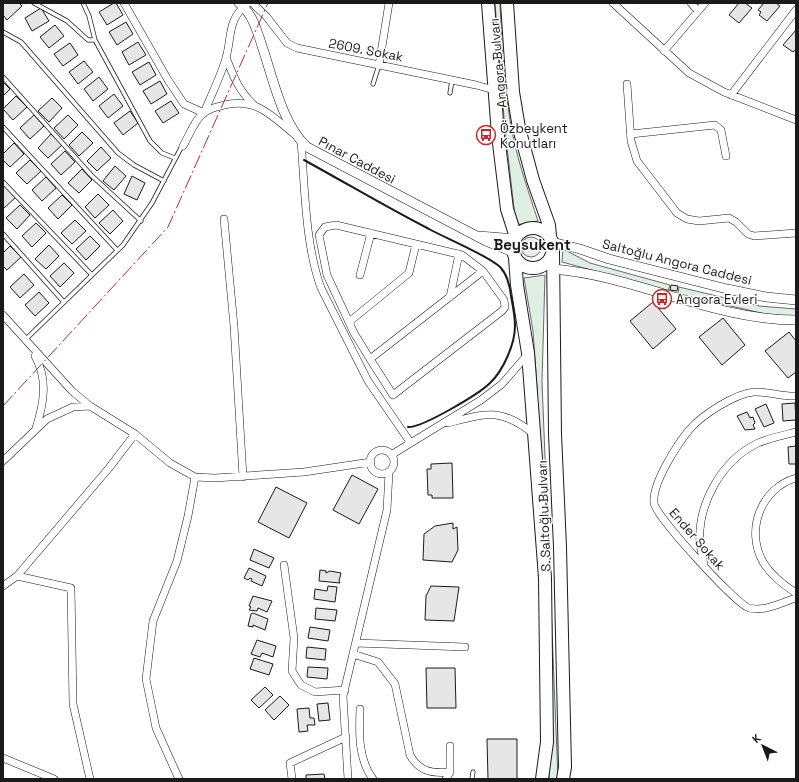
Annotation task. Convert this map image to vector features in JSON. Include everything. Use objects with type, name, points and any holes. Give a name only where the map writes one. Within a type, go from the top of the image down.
[{"type":"main road","name":"Angora Bulvarı","points":[[488,3],[494,90],[507,209],[515,238]]},
{"type":"main road","name":"Angora Bulvarı","points":[[507,3],[513,92],[518,128],[533,180],[549,225],[552,243]]},
{"type":"main road","points":[[532,228],[542,229],[552,243],[548,262],[536,268],[525,267],[514,255],[515,238],[523,230],[532,228]]},
{"type":"main road","name":"S. Saltoğlu Bulvarı","points":[[552,243],[554,269],[555,434],[565,752],[563,779]]},
{"type":"main road","name":"S. Saltoğlu Bulvarı","points":[[514,255],[517,285],[528,353],[545,578],[547,742],[542,779]]},
{"type":"street","points":[[124,3],[168,80],[184,104],[204,113]]},
{"type":"street","points":[[379,65],[389,3]]},
{"type":"street","points":[[613,3],[689,73],[711,86],[731,95],[796,120]]},
{"type":"street","points":[[691,3],[698,11]]},
{"type":"street","points":[[664,51],[705,3]]},
{"type":"street","points":[[183,146],[204,113],[226,58],[229,36],[233,22],[246,4]]},
{"type":"street","name":"2609. Sokak","points":[[246,4],[266,16],[282,38],[292,46],[494,90]]},
{"type":"street","name":"Pınar Caddesi","points":[[246,4],[287,120],[298,139],[313,152],[514,255]]},
{"type":"street","points":[[731,95],[796,10]]},
{"type":"street","points":[[226,58],[236,83],[245,96],[254,105],[268,113],[298,139],[309,232],[316,275],[327,302],[368,382],[410,442]]},
{"type":"street","points":[[627,84],[631,134],[637,161],[677,213],[687,219],[699,221],[728,218],[736,222],[748,234],[754,236],[796,233]]},
{"type":"street","points":[[204,113],[215,107],[230,104],[243,103],[254,105]]},
{"type":"street","points":[[631,134],[715,126],[721,130],[726,156]]},
{"type":"street","points":[[224,219],[234,326],[243,477]]},
{"type":"street","points":[[336,225],[371,233],[459,254],[483,271],[504,300],[505,308],[502,311],[393,395],[349,322],[327,276],[320,233],[325,227],[336,225]]},
{"type":"street","points":[[309,232],[320,233]]},
{"type":"street","points":[[360,275],[371,233]]},
{"type":"street","name":"Pınar Caddesi","points":[[476,236],[515,238]]},
{"type":"street","name":"Saltoğlu Angora Caddesi","points":[[552,243],[580,249],[603,258],[728,289],[766,297],[796,300]]},
{"type":"street","points":[[349,322],[409,273],[416,244]]},
{"type":"street","points":[[450,297],[459,254]]},
{"type":"street","points":[[554,269],[590,275],[716,308],[773,319],[796,320]]},
{"type":"street","points":[[370,359],[483,271]]},
{"type":"street","points":[[3,315],[72,391],[90,406],[135,434],[170,463],[195,477],[243,477],[304,472],[371,462]]},
{"type":"street","points":[[25,341],[42,368],[44,382],[41,412],[36,428]]},
{"type":"street","points":[[391,455],[481,400],[502,384],[528,353]]},
{"type":"street","name":"Ender Sokak","points":[[796,396],[753,392],[733,399],[713,410],[690,430],[664,468],[657,487],[654,503],[658,513],[717,580],[747,608],[754,609],[768,607],[796,598]]},
{"type":"street","points":[[4,459],[36,428],[57,413],[73,407],[90,406]]},
{"type":"street","points":[[440,425],[481,414],[496,414],[510,418],[535,435]]},
{"type":"street","points":[[704,565],[700,543],[701,526],[710,492],[722,472],[738,457],[758,443],[796,432]]},
{"type":"street","points":[[3,586],[17,576],[109,468],[135,434]]},
{"type":"street","points":[[348,779],[344,696],[387,510],[389,472],[394,462],[391,455],[384,451],[376,452],[371,462],[375,472],[382,474],[389,472]]},
{"type":"street","points":[[179,779],[156,728],[146,680],[153,621],[177,561],[188,516],[195,477]]},
{"type":"street","points":[[796,478],[776,486],[759,509],[756,535],[757,549],[763,563],[796,593]]},
{"type":"street","points":[[284,565],[294,638],[292,671],[301,685],[315,692],[345,690]]},
{"type":"street","points":[[17,576],[71,588],[73,704],[90,779]]},
{"type":"street","points":[[356,643],[465,647]]},
{"type":"street","points":[[353,654],[378,662],[395,684],[410,755],[416,764],[429,772],[450,772]]},
{"type":"street","points":[[360,709],[359,740],[367,771],[373,779]]},
{"type":"street","points":[[292,779],[290,763],[346,737]]},
{"type":"street","points":[[446,779],[450,772],[450,746]]},
{"type":"street","points":[[3,758],[54,779]]},
{"type":"lane","points":[[34,3],[67,21],[88,40],[95,40]]},
{"type":"lane","points":[[83,3],[89,16],[95,40],[150,141],[162,154],[175,158]]},
{"type":"lane","points":[[3,32],[21,42],[118,153],[134,166],[164,181]]},
{"type":"lane","points":[[373,84],[379,65]]},
{"type":"lane","points":[[3,77],[91,175],[141,221]]},
{"type":"lane","points":[[450,93],[452,80]]},
{"type":"lane","points":[[3,127],[117,250]]},
{"type":"lane","points":[[25,341],[63,301],[117,250],[141,221],[183,146]]},
{"type":"lane","points":[[3,182],[91,274]]},
{"type":"lane","points":[[3,234],[63,301]]},
{"type":"lane","points":[[472,779],[473,772]]},
{"type":"green space","points":[[495,3],[500,3],[505,87],[515,147],[538,221],[516,225],[505,130]]},
{"type":"green space","points":[[527,237],[535,237],[541,243],[541,251],[535,257],[527,257],[521,251],[521,243]]},
{"type":"green space","points":[[563,249],[590,263],[670,285],[668,291],[562,262]]},
{"type":"green space","points":[[545,275],[542,382],[558,779],[549,779],[550,758],[537,387],[533,331],[524,278]]},
{"type":"green space","points":[[679,287],[759,306],[796,309],[796,316],[770,315],[678,294]]},
{"type":"building","points":[[3,3],[19,3],[22,6],[7,20],[3,15]]},
{"type":"building","points":[[116,3],[123,15],[107,25],[99,12]]},
{"type":"building","points":[[739,3],[745,3],[752,8],[739,23],[729,15]]},
{"type":"building","points":[[764,3],[776,3],[780,6],[767,21],[759,15],[761,12],[758,10]]},
{"type":"building","points":[[41,8],[49,21],[32,31],[25,18]]},
{"type":"building","points":[[126,22],[133,34],[117,45],[109,32]]},
{"type":"building","points":[[55,25],[64,36],[49,48],[40,37]]},
{"type":"building","points":[[796,30],[796,49],[793,52],[783,45]]},
{"type":"building","points":[[138,42],[146,55],[129,65],[122,52]]},
{"type":"building","points":[[70,43],[78,55],[63,66],[54,54]]},
{"type":"building","points":[[84,61],[93,72],[78,84],[69,72]]},
{"type":"building","points":[[149,62],[156,75],[140,85],[132,72]]},
{"type":"building","points":[[99,77],[108,89],[93,101],[84,89]]},
{"type":"building","points":[[160,81],[167,94],[151,104],[143,91]]},
{"type":"building","points":[[3,82],[10,89],[3,96]]},
{"type":"building","points":[[114,94],[123,106],[108,118],[99,106]]},
{"type":"building","points":[[16,96],[27,107],[13,120],[3,109]]},
{"type":"building","points":[[52,98],[62,108],[49,122],[38,111]]},
{"type":"building","points":[[171,101],[179,113],[163,123],[155,111]]},
{"type":"building","points":[[130,111],[138,123],[123,135],[114,123]]},
{"type":"building","points":[[34,115],[44,126],[30,139],[20,128]]},
{"type":"building","points":[[68,115],[78,125],[64,139],[54,128]]},
{"type":"building","points":[[82,132],[93,143],[79,156],[69,145]]},
{"type":"building","points":[[51,134],[62,145],[48,158],[38,148]]},
{"type":"building","points":[[14,143],[24,154],[10,167],[3,160],[3,154]]},
{"type":"building","points":[[101,147],[111,158],[97,171],[87,161]]},
{"type":"building","points":[[65,151],[75,162],[61,175],[51,164]]},
{"type":"building","points":[[30,160],[41,171],[27,184],[16,173]]},
{"type":"building","points":[[115,166],[126,176],[114,190],[103,181]]},
{"type":"building","points":[[82,169],[92,180],[79,193],[68,183]]},
{"type":"building","points":[[132,176],[145,183],[137,200],[124,194]]},
{"type":"building","points":[[46,177],[56,188],[42,201],[32,190]]},
{"type":"building","points":[[5,186],[16,197],[3,209],[3,188]]},
{"type":"building","points":[[98,194],[109,205],[95,218],[85,207]]},
{"type":"building","points":[[62,195],[72,205],[58,219],[48,208]]},
{"type":"building","points":[[20,205],[30,215],[17,229],[6,218]]},
{"type":"building","points":[[113,210],[123,221],[110,234],[99,223]]},
{"type":"building","points":[[75,220],[86,231],[72,244],[61,233]]},
{"type":"building","points":[[36,223],[46,233],[32,247],[22,236]]},
{"type":"building","points":[[90,236],[100,246],[86,260],[76,249]]},
{"type":"building","points":[[49,245],[59,256],[46,269],[35,259]]},
{"type":"building","points":[[10,246],[21,257],[7,270],[3,266],[3,253]]},
{"type":"building","points":[[64,263],[74,273],[60,287],[50,276]]},
{"type":"building","points":[[24,274],[34,285],[20,298],[10,287]]},
{"type":"building","points":[[671,285],[678,286],[677,291],[670,290]]},
{"type":"building","points":[[39,292],[49,303],[35,316],[25,305]]},
{"type":"building","points":[[653,302],[676,329],[653,349],[630,321]]},
{"type":"building","points":[[723,318],[745,345],[722,365],[699,337]]},
{"type":"building","points":[[789,332],[796,341],[796,372],[788,378],[765,351]]},
{"type":"building","points":[[795,403],[796,420],[783,421],[782,404]]},
{"type":"building","points":[[766,404],[774,423],[764,427],[755,409]]},
{"type":"building","points":[[747,412],[750,418],[753,417],[755,423],[753,425],[755,429],[745,430],[737,416]]},
{"type":"building","points":[[796,446],[796,464],[789,464],[788,447]]},
{"type":"building","points":[[452,463],[453,498],[432,498],[432,495],[428,495],[427,469],[431,469],[431,464]]},
{"type":"building","points":[[352,475],[378,489],[359,524],[333,510]]},
{"type":"building","points":[[276,487],[307,503],[289,538],[258,522]]},
{"type":"building","points":[[453,523],[453,529],[457,527],[458,550],[452,562],[423,560],[424,534],[435,526]]},
{"type":"building","points":[[254,549],[274,558],[269,568],[250,560]]},
{"type":"building","points":[[249,568],[266,576],[262,586],[251,581],[252,579],[250,578],[248,580],[244,578]]},
{"type":"building","points":[[320,570],[326,571],[326,573],[330,571],[341,573],[340,583],[319,581]]},
{"type":"building","points":[[328,586],[337,587],[335,602],[314,599],[315,589],[327,591]]},
{"type":"building","points":[[431,586],[459,587],[454,621],[425,620],[426,596]]},
{"type":"building","points":[[253,596],[272,601],[267,612],[258,608],[257,611],[249,610]]},
{"type":"building","points":[[316,608],[337,610],[335,621],[315,619]]},
{"type":"building","points":[[253,613],[268,619],[265,630],[253,625],[253,627],[248,626],[251,614]]},
{"type":"building","points":[[310,627],[330,630],[328,641],[308,638]]},
{"type":"building","points":[[257,640],[276,646],[273,657],[262,653],[260,657],[251,654]]},
{"type":"building","points":[[307,647],[326,649],[325,660],[306,658]]},
{"type":"building","points":[[254,658],[273,664],[269,675],[250,669]]},
{"type":"building","points":[[308,667],[328,668],[327,679],[307,677]]},
{"type":"building","points":[[426,668],[455,668],[456,708],[427,708]]},
{"type":"building","points":[[265,687],[273,695],[259,708],[251,700]]},
{"type":"building","points":[[280,696],[289,705],[274,720],[265,710]]},
{"type":"building","points":[[328,703],[330,720],[319,721],[317,704]]},
{"type":"building","points":[[309,708],[310,718],[314,718],[315,725],[307,725],[308,731],[299,732],[297,709]]},
{"type":"building","points":[[487,739],[517,739],[517,779],[488,779]]},
{"type":"building","points":[[324,774],[325,779],[306,779],[306,775]]},
{"type":"wall","points":[[304,160],[413,221],[487,258],[501,268],[507,278],[515,322],[511,349],[499,372],[490,383],[463,402],[425,422],[408,427]]},
{"type":"power","points":[[3,406],[168,227],[268,3]]},
{"type":"place","name":"Özbeykent Konutları","points":[[486,135]]},
{"type":"place","name":"Angora Evleri","points":[[662,299]]},
{"type":"district","name":"Beysukent","points":[[532,244]]}]
